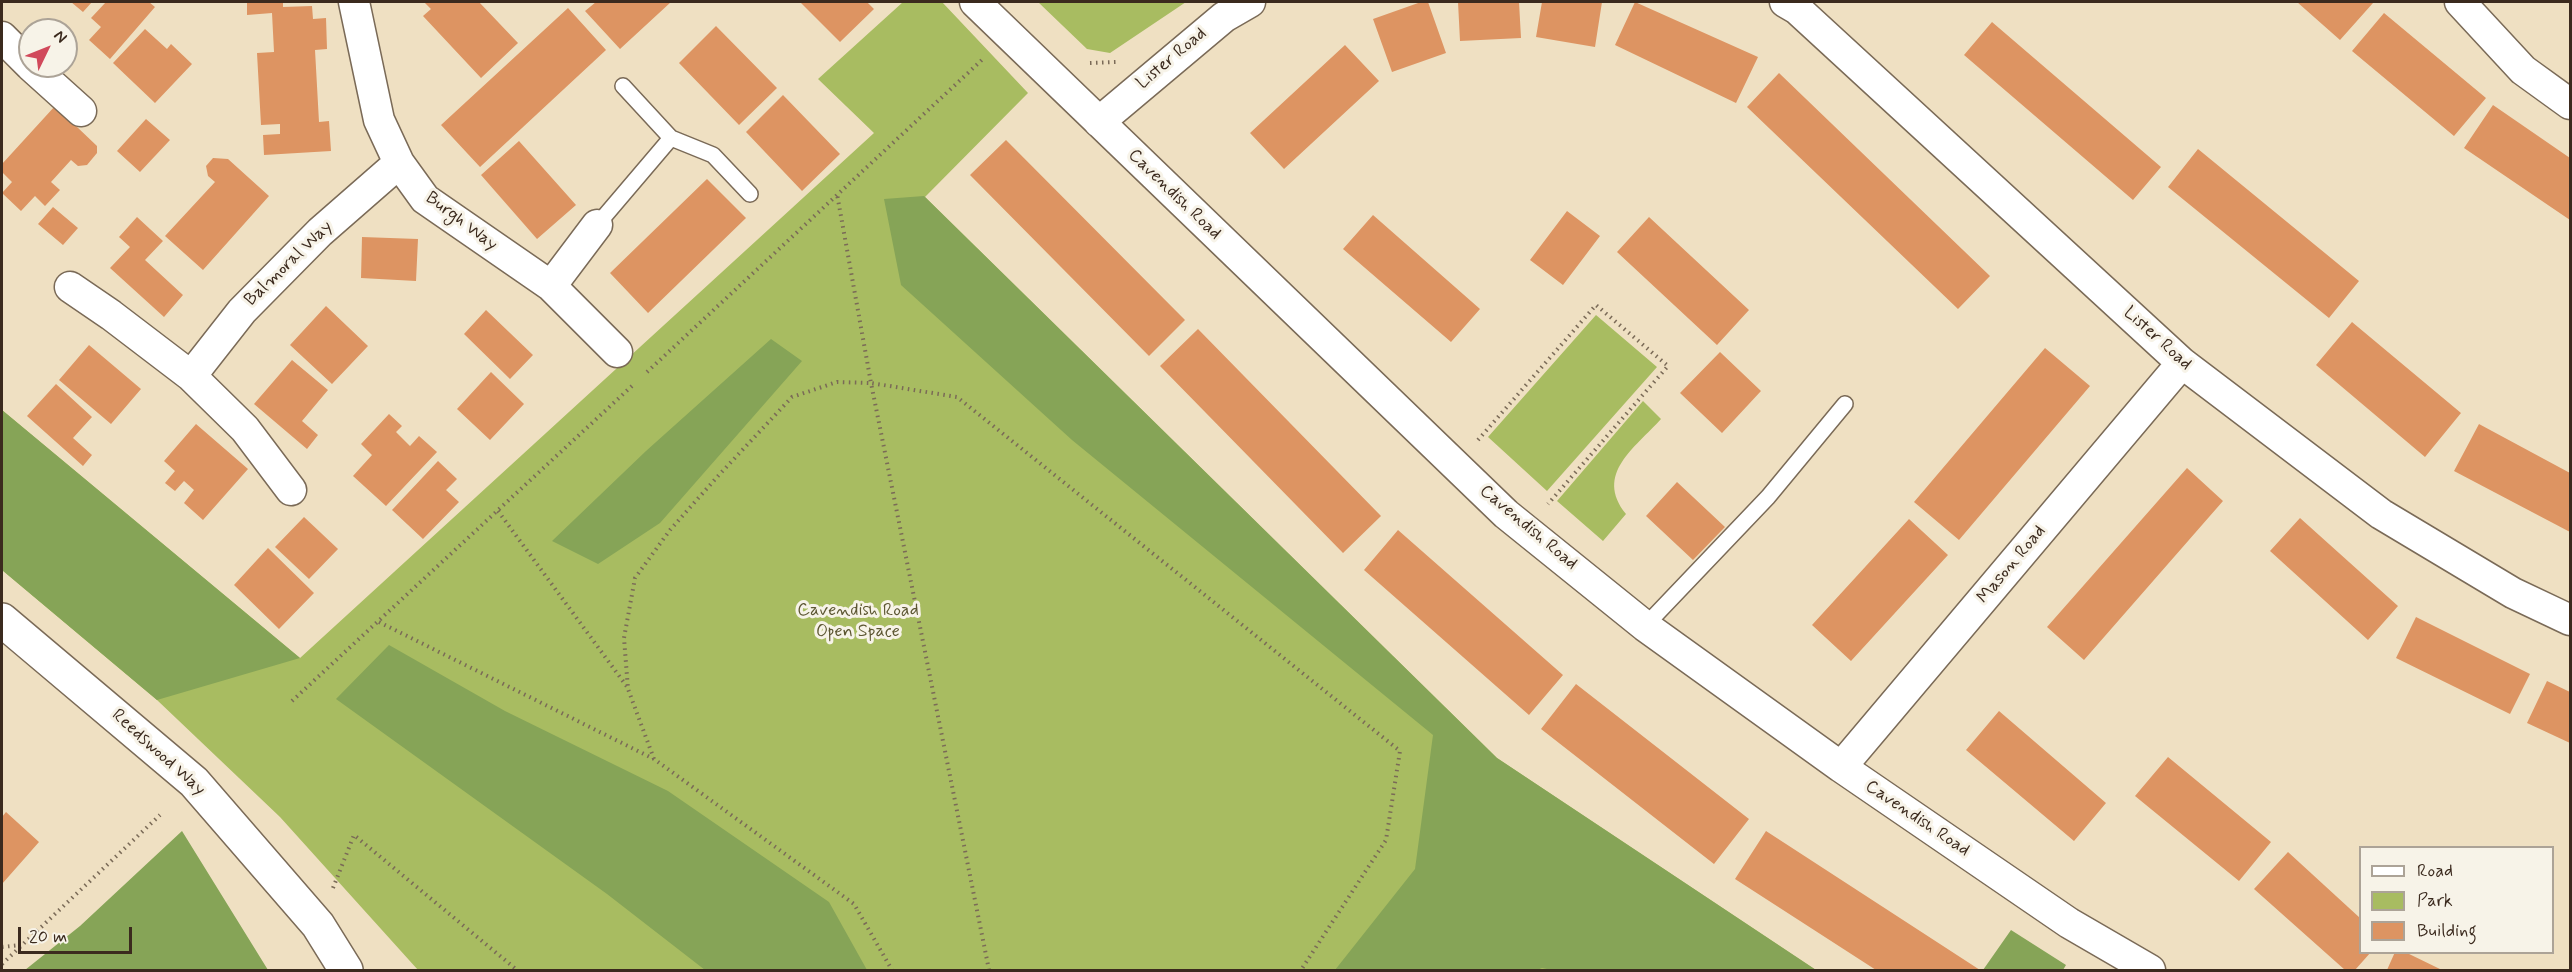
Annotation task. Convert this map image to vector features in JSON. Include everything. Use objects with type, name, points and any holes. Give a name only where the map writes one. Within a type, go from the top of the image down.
[{"type":"street","name":"Burgh Way","points":[[354,2],[379,120],[399,163],[425,199],[551,286],[617,352]]},
{"type":"street","name":"Cavendish Road","points":[[975,2],[1506,514],[1645,626],[1841,767],[2069,922],[2150,970]]},
{"type":"street","name":"Lister Road","points":[[1099,122],[1224,17],[1250,2]]},
{"type":"street","name":"Lister Road","points":[[1785,2],[1806,16],[2182,363],[2381,514],[2513,593],[2571,620]]},
{"type":"street","points":[[2460,2],[2523,70],[2571,104]]},
{"type":"street","points":[[16,59],[81,111]]},
{"type":"street","name":"Balmoral Way","points":[[190,376],[242,311],[320,232],[399,163]]},
{"type":"street","points":[[551,286],[597,225]]},
{"type":"street","points":[[70,287],[111,315],[190,376],[245,429],[291,490]]},
{"type":"street","name":"Mason Road","points":[[1841,767],[2182,363]]},
{"type":"street","name":"Reedswood Way","points":[[2,620],[194,782],[318,925],[345,967]]},
{"type":"lane","points":[[622,86],[671,138],[713,155],[750,194]]},
{"type":"lane","points":[[597,225],[671,138]]},
{"type":"lane","points":[[1645,626],[1768,497],[1845,404]]},
{"type":"path","points":[[1087,62],[1098,64],[1121,61]]},
{"type":"path","points":[[837,194],[871,383],[989,970]]},
{"type":"path","points":[[1456,466],[1596,305],[1668,366],[1526,528]]},
{"type":"path","points":[[628,689],[624,638],[635,578],[670,530],[792,397],[837,382],[871,383],[957,397],[1400,751],[1386,840],[1301,970]]},
{"type":"path","points":[[498,511],[628,689],[654,759]]},
{"type":"path","points":[[379,622],[654,759],[854,904],[892,970]]},
{"type":"path","points":[[2,964],[160,815]]},
{"type":"path","points":[[318,925],[354,835],[517,970]]},
{"type":"path","points":[[2,947],[22,945]]},
{"type":"green space","name":"Cavendish Road Open Space","points":[[903,2],[942,2],[1028,93],[925,197],[1497,758],[1816,970],[418,970],[280,817],[157,700],[2,570],[2,410],[300,658],[874,133],[818,79]]},
{"type":"green space","points":[[1038,2],[1186,2],[1110,53],[1087,49]]},
{"type":"green space","points":[[924,196],[1497,758],[1816,970],[1552,970],[1542,968],[1537,970],[1335,970],[1415,869],[1433,735],[1072,440],[901,285],[884,199]]},
{"type":"green space","points":[[1596,315],[1657,367],[1547,491],[1488,437]]},
{"type":"green space","points":[[771,339],[802,361],[660,523],[598,564],[552,541],[646,451]]},
{"type":"green space","points":[[1643,401],[1661,419],[1630,451],[1616,474],[1614,486],[1617,500],[1626,514],[1603,541],[1557,501]]},
{"type":"green space","points":[[2,410],[300,658],[157,700],[2,570]]},
{"type":"green space","points":[[389,645],[505,711],[668,791],[829,902],[867,970],[705,970],[607,894],[336,699]]},
{"type":"green space","points":[[182,831],[268,970],[25,970],[80,926]]},
{"type":"green space","points":[[2011,930],[2066,965],[2063,970],[1983,970]]},
{"type":"building","points":[[71,2],[92,2],[83,12]]},
{"type":"building","points":[[106,2],[149,2],[155,7],[110,59],[89,40],[101,27],[91,18]]},
{"type":"building","points":[[247,2],[283,2],[283,7],[312,6],[313,19],[326,18],[327,49],[315,50],[319,122],[329,121],[331,151],[264,155],[263,135],[280,134],[280,124],[261,125],[257,53],[274,52],[272,13],[247,15]]},
{"type":"building","points":[[424,2],[479,2],[518,43],[481,78],[423,16],[431,9]]},
{"type":"building","points":[[596,2],[671,2],[620,49],[585,11]]},
{"type":"building","points":[[800,2],[867,2],[874,9],[840,42]]},
{"type":"building","points":[[1421,2],[1428,2],[1446,53],[1392,72],[1373,19]]},
{"type":"building","points":[[1458,2],[1519,2],[1521,38],[1460,41]]},
{"type":"building","points":[[1542,2],[1602,2],[1595,47],[1536,37]]},
{"type":"building","points":[[1635,2],[1758,57],[1736,103],[1615,45]]},
{"type":"building","points":[[2297,2],[2370,2],[2373,3],[2340,40]]},
{"type":"building","points":[[568,8],[606,50],[480,167],[441,125]]},
{"type":"building","points":[[2384,13],[2486,98],[2454,136],[2352,51]]},
{"type":"building","points":[[1992,22],[2161,167],[2133,200],[1964,55]]},
{"type":"building","points":[[716,26],[777,88],[739,125],[679,63]]},
{"type":"building","points":[[145,29],[167,49],[171,44],[192,64],[155,103],[113,63]]},
{"type":"building","points":[[1345,45],[1379,81],[1284,169],[1250,133]]},
{"type":"building","points":[[1779,73],[1990,276],[1958,309],[1747,107]]},
{"type":"building","points":[[783,95],[840,154],[802,191],[746,132]]},
{"type":"building","points":[[2493,105],[2570,158],[2570,220],[2464,148]]},
{"type":"building","points":[[55,106],[97,146],[97,153],[87,165],[78,166],[71,160],[51,182],[60,190],[45,206],[35,196],[21,211],[2,193],[12,182],[2,172],[2,164]]},
{"type":"building","points":[[146,119],[170,140],[140,172],[117,151]]},
{"type":"building","points":[[1006,140],[1185,320],[1149,356],[970,175]]},
{"type":"building","points":[[519,141],[576,205],[537,239],[481,175]]},
{"type":"building","points":[[2198,149],[2359,281],[2329,318],[2168,187]]},
{"type":"building","points":[[213,158],[228,159],[269,196],[203,270],[165,236],[215,182],[208,176],[206,166]]},
{"type":"building","points":[[707,179],[746,218],[648,313],[610,273]]},
{"type":"building","points":[[53,207],[78,228],[63,245],[38,224]]},
{"type":"building","points":[[1567,211],[1600,236],[1563,285],[1530,260]]},
{"type":"building","points":[[1373,215],[1480,309],[1451,342],[1343,249]]},
{"type":"building","points":[[137,217],[163,241],[145,260],[183,295],[164,317],[110,268],[130,247],[119,237]]},
{"type":"building","points":[[1649,217],[1749,310],[1717,345],[1617,252]]},
{"type":"building","points":[[362,237],[418,239],[416,281],[361,278]]},
{"type":"building","points":[[326,306],[368,346],[332,384],[290,345]]},
{"type":"building","points":[[486,310],[533,355],[510,379],[464,334]]},
{"type":"building","points":[[2352,322],[2461,413],[2425,457],[2316,365]]},
{"type":"building","points":[[1198,329],[1381,516],[1343,553],[1160,366]]},
{"type":"building","points":[[89,345],[141,389],[111,424],[59,380]]},
{"type":"building","points":[[2045,348],[2090,386],[1959,540],[1914,502]]},
{"type":"building","points":[[1720,352],[1761,391],[1722,433],[1680,393]]},
{"type":"building","points":[[292,360],[328,390],[302,421],[318,435],[307,449],[254,404]]},
{"type":"building","points":[[491,372],[524,404],[490,440],[457,409]]},
{"type":"building","points":[[56,384],[92,417],[73,438],[92,455],[83,466],[27,416]]},
{"type":"building","points":[[389,414],[402,426],[396,432],[410,446],[419,436],[437,452],[386,506],[353,476],[372,455],[361,444]]},
{"type":"building","points":[[196,424],[248,469],[203,520],[184,503],[194,490],[184,481],[175,491],[165,483],[175,471],[164,461]]},
{"type":"building","points":[[2479,424],[2570,473],[2570,532],[2454,471]]},
{"type":"building","points":[[438,461],[457,479],[446,490],[459,502],[423,539],[392,510]]},
{"type":"building","points":[[2187,468],[2223,501],[2084,660],[2047,627]]},
{"type":"building","points":[[1677,482],[1725,527],[1693,560],[1646,516]]},
{"type":"building","points":[[304,517],[338,549],[309,579],[275,547]]},
{"type":"building","points":[[2300,518],[2398,606],[2368,640],[2270,551]]},
{"type":"building","points":[[1909,519],[1948,555],[1851,661],[1812,625]]},
{"type":"building","points":[[1398,530],[1563,675],[1529,715],[1364,570]]},
{"type":"building","points":[[268,548],[314,593],[279,629],[234,585]]},
{"type":"building","points":[[2416,617],[2530,674],[2510,714],[2396,658]]},
{"type":"building","points":[[2547,681],[2570,692],[2570,743],[2527,723]]},
{"type":"building","points":[[1576,684],[1749,819],[1714,864],[1541,729]]},
{"type":"building","points":[[1999,711],[2106,803],[2074,841],[1966,750]]},
{"type":"building","points":[[2168,757],[2271,842],[2239,881],[2135,796]]},
{"type":"building","points":[[6,812],[39,842],[2,884],[2,817]]},
{"type":"building","points":[[1766,831],[1980,970],[1876,970],[1735,879]]},
{"type":"building","points":[[2288,852],[2359,917],[2359,954],[2369,954],[2355,970],[2345,970],[2254,889]]},
{"type":"building","points":[[2394,954],[2409,954],[2442,970],[2387,970]]}]
